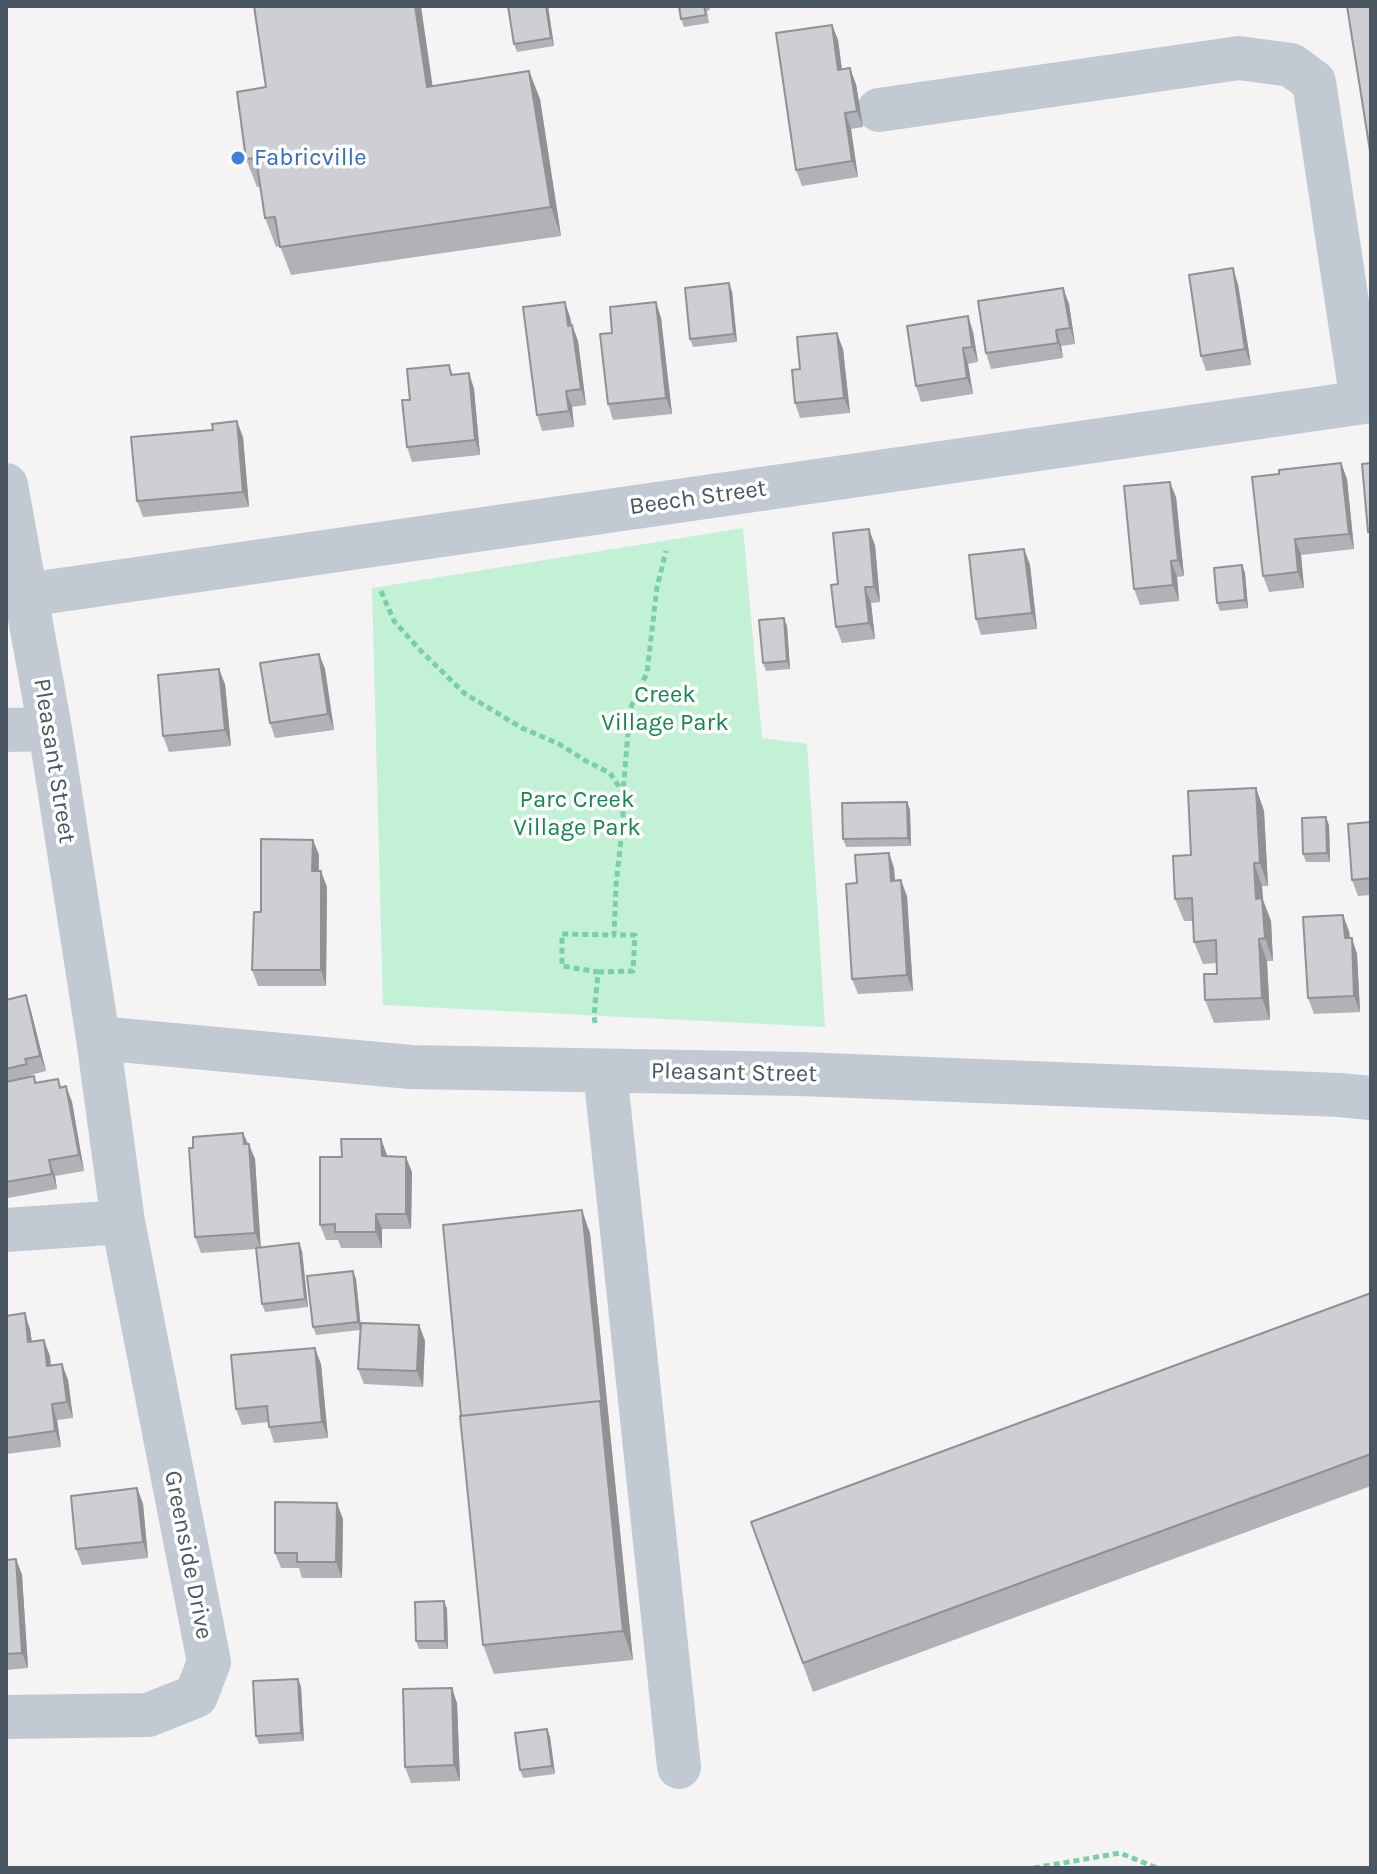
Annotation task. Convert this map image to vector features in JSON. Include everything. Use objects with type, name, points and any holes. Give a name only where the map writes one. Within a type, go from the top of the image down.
[{"type":"street","points":[[879,110],[1239,58],[1291,65],[1314,82],[1367,402]]},
{"type":"street","name":"Beech Street","points":[[26,595],[1367,402]]},
{"type":"street","name":"Pleasant Street","points":[[6,485],[50,729],[123,1222]]},
{"type":"street","points":[[6,730],[50,729]]},
{"type":"street","name":"Pleasant Street","points":[[98,1038],[410,1067],[800,1074],[1371,1098]]},
{"type":"street","points":[[605,1071],[679,1767]]},
{"type":"street","points":[[6,1230],[123,1222]]},
{"type":"street","name":"Greenside Drive","points":[[6,1717],[148,1715],[196,1696],[209,1662],[123,1222]]},
{"type":"path","points":[[614,935],[630,709],[647,673],[657,587],[671,528],[670,502]]},
{"type":"path","points":[[360,547],[394,621],[464,693],[522,728],[559,744],[610,773],[623,792]]},
{"type":"path","points":[[562,934],[635,935],[633,971],[598,972],[562,966],[562,934]]},
{"type":"path","points":[[598,972],[594,1016],[605,1071]]},
{"type":"path","points":[[1034,1868],[1120,1853],[1157,1868]]},
{"type":"green space","name":"Parc Creek Village Park","points":[[743,528],[762,738],[807,744],[825,1027],[383,1005],[372,588]]},
{"type":"building","points":[[254,6],[415,6],[427,87],[529,71],[551,207],[280,247],[275,217],[265,218],[256,158],[246,159],[237,92],[266,87]]},
{"type":"building","points":[[508,6],[546,6],[551,38],[514,44]]},
{"type":"building","points":[[679,6],[704,6],[706,15],[681,19]]},
{"type":"building","points":[[1347,6],[1371,6],[1371,157]]},
{"type":"building","points":[[832,25],[838,70],[850,68],[857,111],[845,113],[852,161],[796,170],[776,33]]},
{"type":"building","points":[[1233,268],[1245,349],[1201,356],[1189,275]]},
{"type":"building","points":[[729,283],[734,334],[690,339],[685,288]]},
{"type":"building","points":[[1063,288],[1070,328],[1056,330],[1058,343],[986,353],[978,301]]},
{"type":"building","points":[[565,302],[568,326],[572,325],[581,389],[566,391],[569,411],[537,415],[523,307]]},
{"type":"building","points":[[656,302],[666,398],[608,404],[600,334],[612,333],[610,307]]},
{"type":"building","points":[[968,316],[972,347],[963,348],[967,378],[916,386],[907,326]]},
{"type":"building","points":[[837,333],[844,398],[795,403],[792,370],[800,369],[797,337]]},
{"type":"building","points":[[449,365],[451,375],[469,373],[475,440],[407,447],[402,400],[410,400],[407,369]]},
{"type":"building","points":[[237,421],[243,492],[137,501],[131,437],[213,430],[212,424]]},
{"type":"building","points":[[1341,463],[1349,534],[1295,539],[1298,572],[1263,576],[1252,477],[1279,474],[1279,470]]},
{"type":"building","points":[[1371,463],[1371,532],[1368,532],[1362,464]]},
{"type":"building","points":[[1170,482],[1178,560],[1171,561],[1173,585],[1134,589],[1124,486]]},
{"type":"building","points":[[869,529],[874,587],[865,587],[869,623],[836,627],[831,585],[838,584],[833,533]]},
{"type":"building","points":[[1024,549],[1032,613],[976,619],[969,555]]},
{"type":"building","points":[[1242,565],[1245,600],[1217,603],[1214,568]]},
{"type":"building","points":[[784,618],[787,661],[763,663],[759,620]]},
{"type":"building","points":[[319,654],[328,714],[270,723],[260,663]]},
{"type":"building","points":[[219,669],[225,730],[163,736],[158,675]]},
{"type":"building","points":[[1256,788],[1260,863],[1254,863],[1256,899],[1262,898],[1265,938],[1259,939],[1262,998],[1205,1000],[1204,974],[1217,974],[1216,940],[1194,942],[1192,898],[1175,899],[1173,856],[1191,855],[1188,791]]},
{"type":"building","points":[[907,802],[908,838],[843,839],[842,803]]},
{"type":"building","points":[[1326,817],[1327,853],[1303,854],[1302,818]]},
{"type":"building","points":[[1371,822],[1371,878],[1352,880],[1348,824]]},
{"type":"building","points":[[261,839],[313,840],[312,871],[321,871],[321,970],[252,970],[254,912],[261,912]]},
{"type":"building","points":[[889,853],[891,881],[901,880],[907,975],[852,979],[846,884],[857,883],[855,855]]},
{"type":"building","points":[[1343,915],[1345,938],[1352,938],[1354,996],[1308,998],[1303,917]]},
{"type":"building","points":[[26,995],[40,1056],[25,1059],[27,1064],[6,1069],[6,1000]]},
{"type":"building","points":[[34,1076],[35,1083],[58,1079],[60,1088],[66,1086],[79,1155],[49,1160],[52,1174],[6,1182],[6,1082]]},
{"type":"building","points":[[243,1133],[244,1144],[249,1144],[255,1233],[195,1237],[189,1148],[193,1148],[193,1137]]},
{"type":"building","points":[[341,1139],[381,1139],[382,1156],[406,1157],[406,1214],[376,1214],[376,1232],[335,1232],[335,1224],[320,1225],[320,1157],[342,1157]]},
{"type":"building","points":[[582,1210],[602,1407],[600,1401],[461,1416],[443,1225]]},
{"type":"building","points":[[299,1243],[305,1299],[262,1304],[256,1248]]},
{"type":"building","points":[[353,1271],[358,1322],[313,1327],[307,1276]]},
{"type":"building","points":[[1371,1293],[1371,1454],[803,1663],[751,1522]]},
{"type":"building","points":[[25,1313],[28,1342],[44,1340],[47,1366],[62,1364],[67,1402],[52,1404],[55,1431],[6,1438],[6,1316]]},
{"type":"building","points":[[361,1323],[419,1325],[417,1371],[358,1369]]},
{"type":"building","points":[[315,1348],[322,1422],[269,1427],[267,1406],[236,1409],[231,1355]]},
{"type":"building","points":[[600,1401],[623,1631],[483,1645],[460,1416]]},
{"type":"building","points":[[137,1488],[143,1542],[76,1549],[71,1496]]},
{"type":"building","points":[[275,1502],[337,1503],[336,1562],[297,1562],[297,1553],[275,1553]]},
{"type":"building","points":[[16,1559],[22,1653],[6,1654],[6,1560]]},
{"type":"building","points":[[444,1601],[445,1641],[416,1641],[415,1602]]},
{"type":"building","points":[[298,1679],[301,1733],[256,1736],[253,1681]]},
{"type":"building","points":[[452,1688],[454,1765],[405,1767],[403,1689]]},
{"type":"building","points":[[547,1729],[552,1766],[520,1770],[515,1733]]},
{"type":"place","name":"Fabricville","points":[[238,158]]},
{"type":"park label","name":"Creek Village Park","points":[[665,709]]}]
